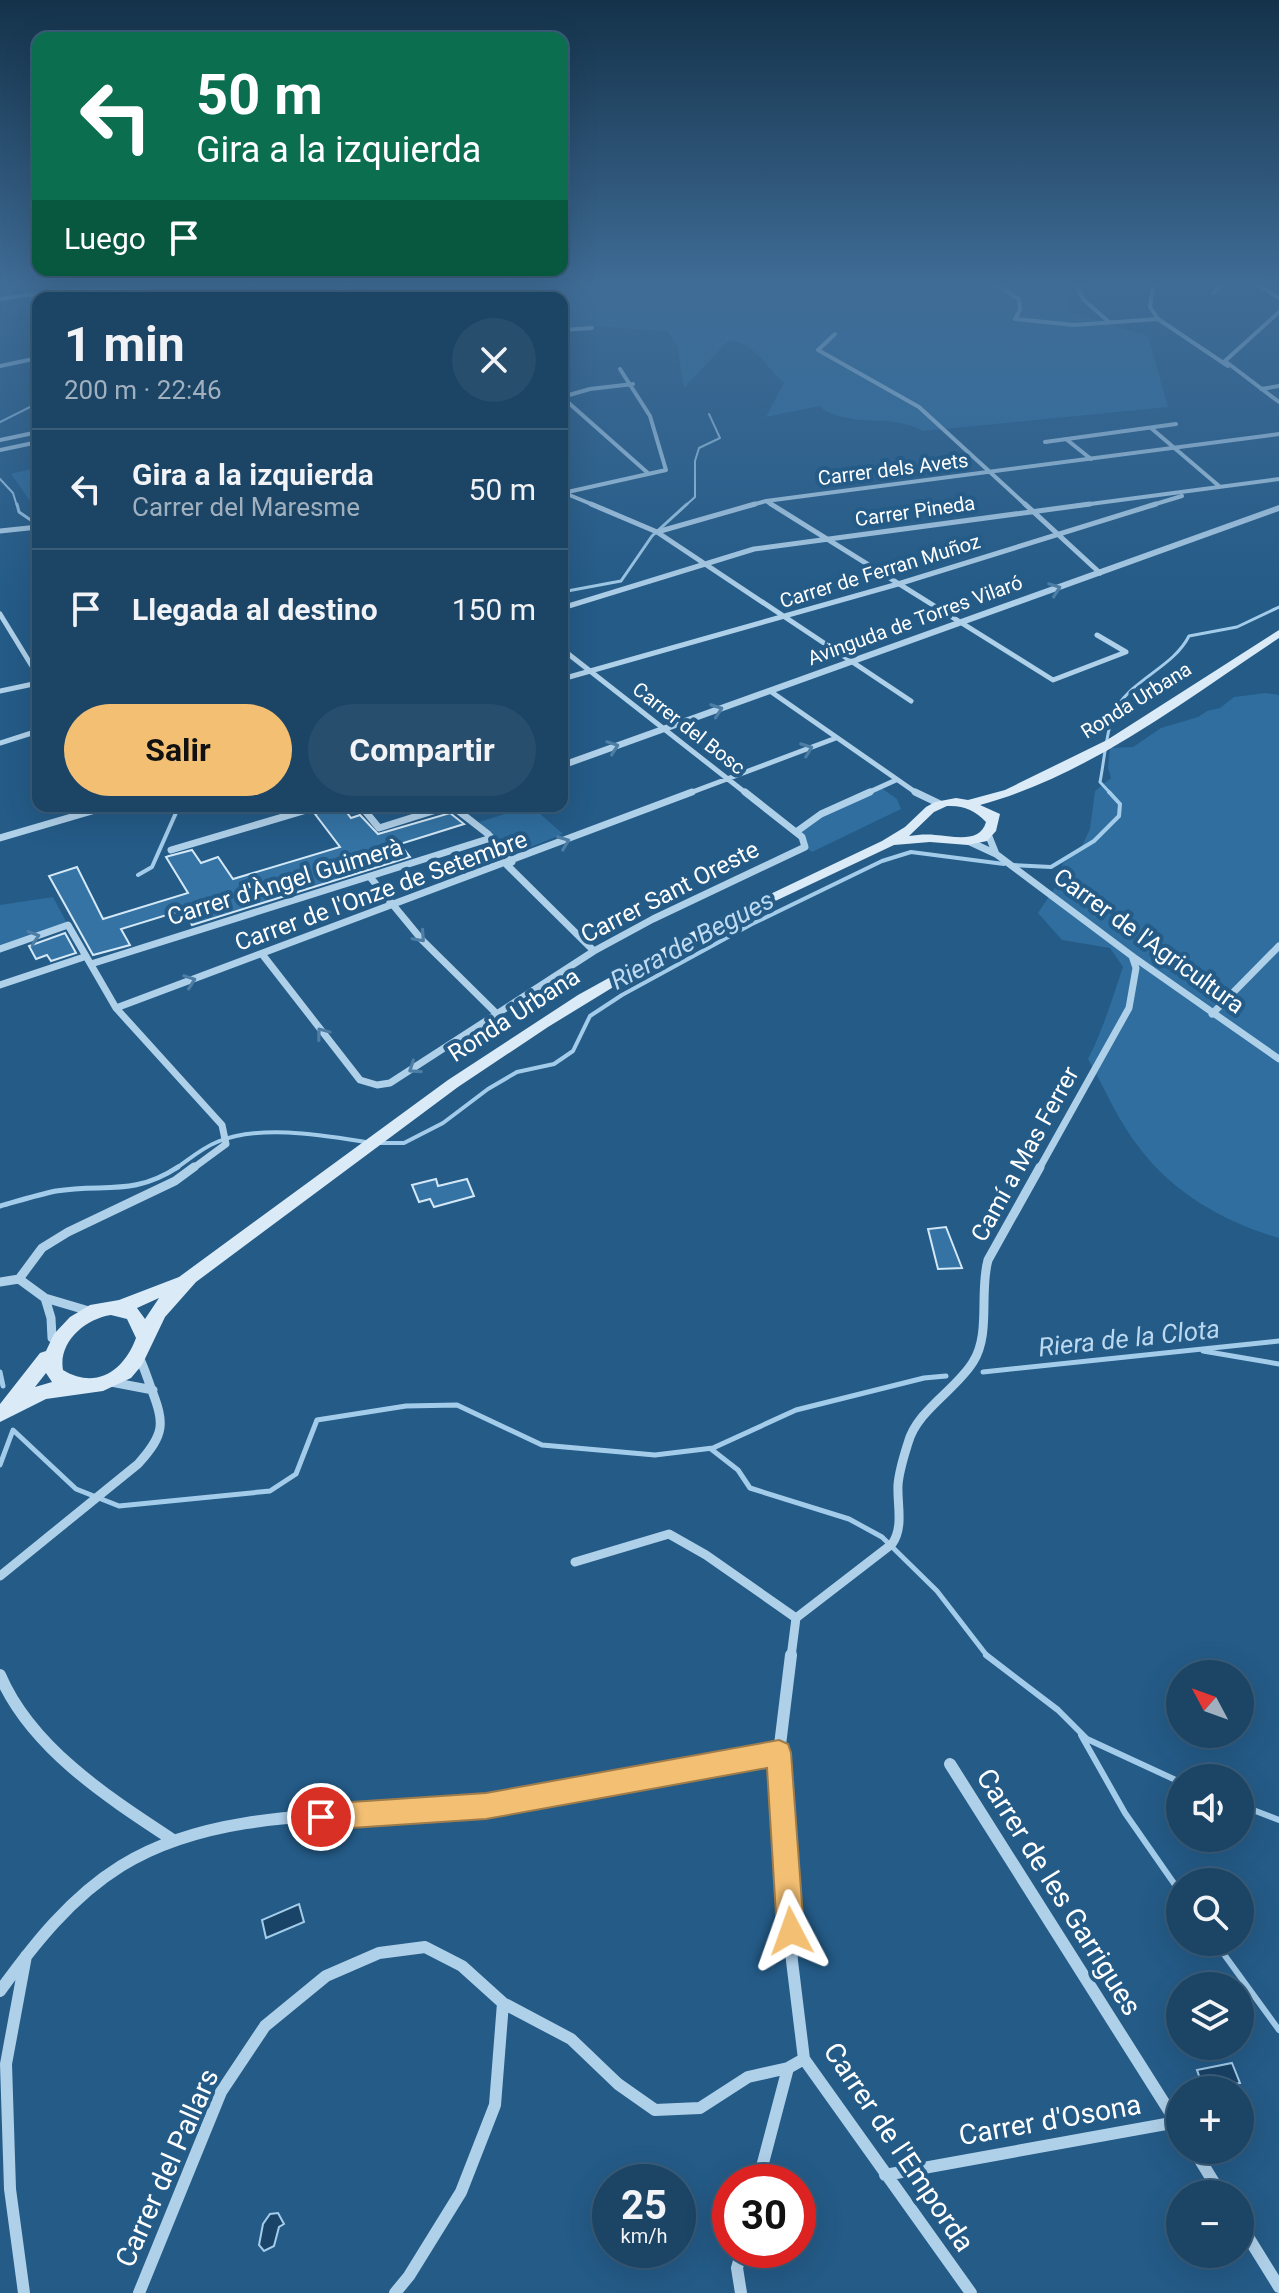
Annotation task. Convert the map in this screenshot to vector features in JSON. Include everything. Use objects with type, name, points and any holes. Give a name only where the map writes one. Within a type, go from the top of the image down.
[{"type":"main road","name":"Ronda Urbana","points":[[139,1357],[144,1337],[164,1306],[190,1277],[389,1129],[544,1022],[633,968],[766,899],[893,841],[940,804],[968,804],[1009,793],[1084,758],[1137,727],[1279,633]]},
{"type":"main road","points":[[990,827],[1009,793]]},
{"type":"main road","points":[[968,804],[984,811],[990,827]]},
{"type":"main road","points":[[925,815],[931,832],[946,839]]},
{"type":"main road","name":"Ronda Urbana","points":[[893,841],[968,841],[990,827]]},
{"type":"main road","name":"Ronda Urbana","points":[[89,1311],[116,1309],[190,1277]]},
{"type":"main road","points":[[116,1309],[136,1319],[144,1337]]},
{"type":"main road","points":[[6,1410],[46,1358],[52,1338],[67,1322],[89,1311]]},
{"type":"main road","points":[[6,1410],[52,1390],[109,1381],[124,1373],[139,1357]]},
{"type":"main road","points":[[46,1358],[54,1377],[75,1386]]},
{"type":"street","points":[[568,492],[666,470],[660,434],[637,391]]},
{"type":"street","points":[[891,391],[919,407],[1100,573]]},
{"type":"street","points":[[568,402],[649,474]]},
{"type":"street","points":[[1045,442],[1176,424]]},
{"type":"street","points":[[1151,428],[1219,486]]},
{"type":"street","points":[[0,440],[32,433]]},
{"type":"street","name":"Carrer dels Avets","points":[[657,533],[766,501],[1279,434]]},
{"type":"street","points":[[1066,439],[1091,459]]},
{"type":"street","points":[[0,450],[32,443]]},
{"type":"street","name":"Carrer Pineda","points":[[568,606],[754,549],[1279,479]]},
{"type":"street","name":"Carrer de Ferran Muñoz","points":[[568,677],[898,584],[1205,488]]},
{"type":"street","points":[[568,496],[657,533],[911,701]]},
{"type":"street","points":[[766,501],[1053,680],[1126,652],[1097,635]]},
{"type":"street","name":"Avinguda de Torres Vilaró","points":[[568,764],[1279,508]]},
{"type":"street","points":[[0,531],[32,527]]},
{"type":"street","points":[[0,614],[32,666]]},
{"type":"street","name":"Carrer del Bosc","points":[[568,654],[796,832]]},
{"type":"street","points":[[0,691],[32,684]]},
{"type":"street","points":[[770,691],[896,780],[940,804]]},
{"type":"street","points":[[0,743],[32,733]]},
{"type":"street","name":"Carrer de l'Onze de Setembre","points":[[116,1008],[836,738]]},
{"type":"street","points":[[796,832],[821,814],[896,780]]},
{"type":"street","points":[[916,793],[925,815]]},
{"type":"street","points":[[0,838],[89,812]]},
{"type":"street","points":[[171,850],[300,812]]},
{"type":"street","points":[[366,812],[379,828],[431,812]]},
{"type":"street","points":[[458,812],[491,838],[509,863],[594,951]]},
{"type":"street","points":[[990,827],[996,854]]},
{"type":"street","name":"Carrer Sant Oreste","points":[[262,954],[352,1071],[366,1084],[390,1083],[594,951],[653,919],[795,854],[805,847],[796,832]]},
{"type":"street","name":"Carrer d'Àngel Guimerà","points":[[91,964],[491,838]]},
{"type":"street","name":"Carrer de l'Agricultura","points":[[968,841],[996,854],[1212,1014],[1279,1059]]},
{"type":"street","points":[[370,877],[422,940],[496,1013]]},
{"type":"street","points":[[0,949],[68,925],[116,1008],[222,1125],[226,1144],[175,1181],[68,1232],[42,1248],[19,1279],[0,1282]]},
{"type":"street","points":[[1212,1014],[1279,946]]},
{"type":"street","name":"Camí a Mas Ferrer","points":[[796,1618],[892,1544],[899,1534],[898,1482],[909,1438],[941,1396],[972,1365],[980,1344],[983,1277],[988,1260],[1129,1008],[1136,968],[1132,956]]},
{"type":"street","points":[[0,985],[84,957]]},
{"type":"street","points":[[19,1279],[45,1298],[89,1311]]},
{"type":"street","points":[[45,1298],[51,1318],[52,1338]]},
{"type":"street","points":[[0,1576],[138,1464],[152,1449],[161,1434],[163,1422],[160,1403],[139,1357]]},
{"type":"street","points":[[109,1381],[153,1390]]},
{"type":"street","points":[[575,1562],[669,1534],[706,1555],[796,1618]]},
{"type":"street","name":"Carrer de l'Emporda","points":[[796,1618],[779,1753],[792,1961],[804,2059],[971,2293]]},
{"type":"street","points":[[0,1675],[18,1711],[100,1791],[173,1840]]},
{"type":"street","points":[[0,1991],[53,1923],[92,1887],[143,1853],[173,1840],[260,1824],[381,1811],[486,1806],[779,1753]]},
{"type":"street","name":"Carrer de les Garrigues","points":[[950,1764],[1166,2106]]},
{"type":"street","name":"Carrer del Pallars","points":[[139,2293],[221,2092],[265,2026],[326,1976],[379,1953],[425,1947],[462,1966],[503,2003],[571,2039],[618,2084],[655,2110],[700,2108],[748,2077],[788,2068],[804,2059]]},
{"type":"street","points":[[24,2293],[10,2189],[6,2064],[26,1955]]},
{"type":"street","points":[[395,2293],[461,2192],[495,2105],[503,2003]]},
{"type":"street","points":[[763,2164],[788,2068]]},
{"type":"street","name":"Carrer d'Osona","points":[[885,2175],[1166,2127]]},
{"type":"street","points":[[1254,2247],[1279,2287]]},
{"type":"street","points":[[737,2268],[741,2293]]},
{"type":"shaded area","points":[[780,391],[1163,391],[1168,407],[923,431],[897,422],[843,417],[819,406],[766,417]]},
{"type":"shaded area","points":[[32,469],[32,504],[11,474]]},
{"type":"shaded area","points":[[1266,693],[1279,695],[1279,1238],[1240,1224],[1203,1205],[1169,1180],[1133,1140],[1088,1059],[1123,967],[1110,948],[1062,940],[1038,913],[1056,886],[1063,863],[1080,850],[1090,829],[1095,791],[1111,778],[1108,768],[1110,748],[1133,747],[1161,728],[1220,708],[1234,697]]},
{"type":"shaded area","points":[[880,787],[897,799],[901,809],[812,852],[805,847],[800,826]]},
{"type":"shaded area","points":[[512,812],[538,812],[563,834],[511,855],[479,822]]},
{"type":"shaded area","points":[[53,897],[68,925],[0,948],[0,905]]},
{"type":"shaded area","points":[[299,1904],[304,1922],[266,1938],[262,1920]]},
{"type":"shaded area","points":[[1232,2063],[1237,2076],[1199,2076],[1197,2070]]},
{"type":"shaded area","points":[[278,2213],[284,2224],[279,2227],[274,2246],[264,2251],[259,2245],[263,2224],[270,2214]]},
{"type":"building","points":[[346,812],[351,818],[360,815],[378,834],[450,813],[464,824],[400,844],[410,857],[192,925],[183,910],[121,929],[130,945],[93,955],[49,876],[77,867],[103,919],[188,893],[166,857],[169,856],[192,850],[201,863],[218,857],[233,879],[340,847],[315,814]]},
{"type":"building","points":[[65,933],[76,953],[51,961],[47,955],[36,959],[29,946]]},
{"type":"building","points":[[436,1179],[438,1186],[467,1179],[474,1196],[434,1207],[430,1199],[419,1202],[412,1185]]},
{"type":"building","points":[[946,1227],[962,1268],[938,1269],[928,1229]]},
{"type":"waterway","points":[[0,422],[32,406]]},
{"type":"waterway","points":[[685,506],[695,497],[695,461],[699,448],[720,438],[709,414]]},
{"type":"waterway","points":[[0,479],[13,493],[17,506]]},
{"type":"waterway","points":[[17,504],[19,512],[32,521]]},
{"type":"waterway","points":[[568,591],[621,581],[652,536],[687,504]]},
{"type":"waterway","name":"Riera de Begues","points":[[1111,794],[1100,782],[1111,723],[1125,697],[1174,656],[1189,636],[1237,627],[1279,607]]},
{"type":"waterway","name":"Riera de Begues","points":[[1013,865],[1051,867],[1094,841],[1119,816],[1120,804],[1109,792]]},
{"type":"waterway","points":[[138,875],[152,867],[176,812]]},
{"type":"waterway","name":"Riera de Begues","points":[[378,1143],[404,1143],[443,1123],[488,1089],[517,1072],[554,1064],[573,1051],[590,1016],[622,995],[752,924],[882,861],[911,852],[1004,864]]},
{"type":"waterway","name":"Riera de Begues","points":[[177,1167],[211,1145],[252,1133],[291,1133],[366,1142]]},
{"type":"waterway","name":"Riera de Begues","points":[[0,1206],[56,1191],[132,1186],[177,1167]]},
{"type":"waterway","name":"Riera de la Clota","points":[[983,1372],[1279,1341]]},
{"type":"waterway","points":[[1203,1351],[1279,1364]]},
{"type":"waterway","name":"Riera de la Clota","points":[[0,1372],[3,1386]]},
{"type":"waterway","name":"Riera de la Clota","points":[[0,1465],[13,1430],[76,1489],[119,1506],[270,1491],[296,1474],[317,1420],[406,1406],[457,1405],[542,1445],[655,1455],[713,1448],[796,1410],[924,1378],[946,1376]]},
{"type":"waterway","points":[[711,1449],[738,1470],[750,1488],[849,1519],[882,1537],[937,1591],[987,1656]]},
{"type":"waterway","points":[[987,1656],[1058,1710],[1087,1739],[1166,1776]]},
{"type":"waterway","points":[[1081,1735],[1125,1813],[1166,1872]]},
{"type":"waterway","points":[[1254,1810],[1279,1820]]},
{"type":"waterway","points":[[1225,1956],[1279,2030]]},
{"type":"route","points":[[321,1817],[486,1806],[779,1753],[791,1931]]}]
